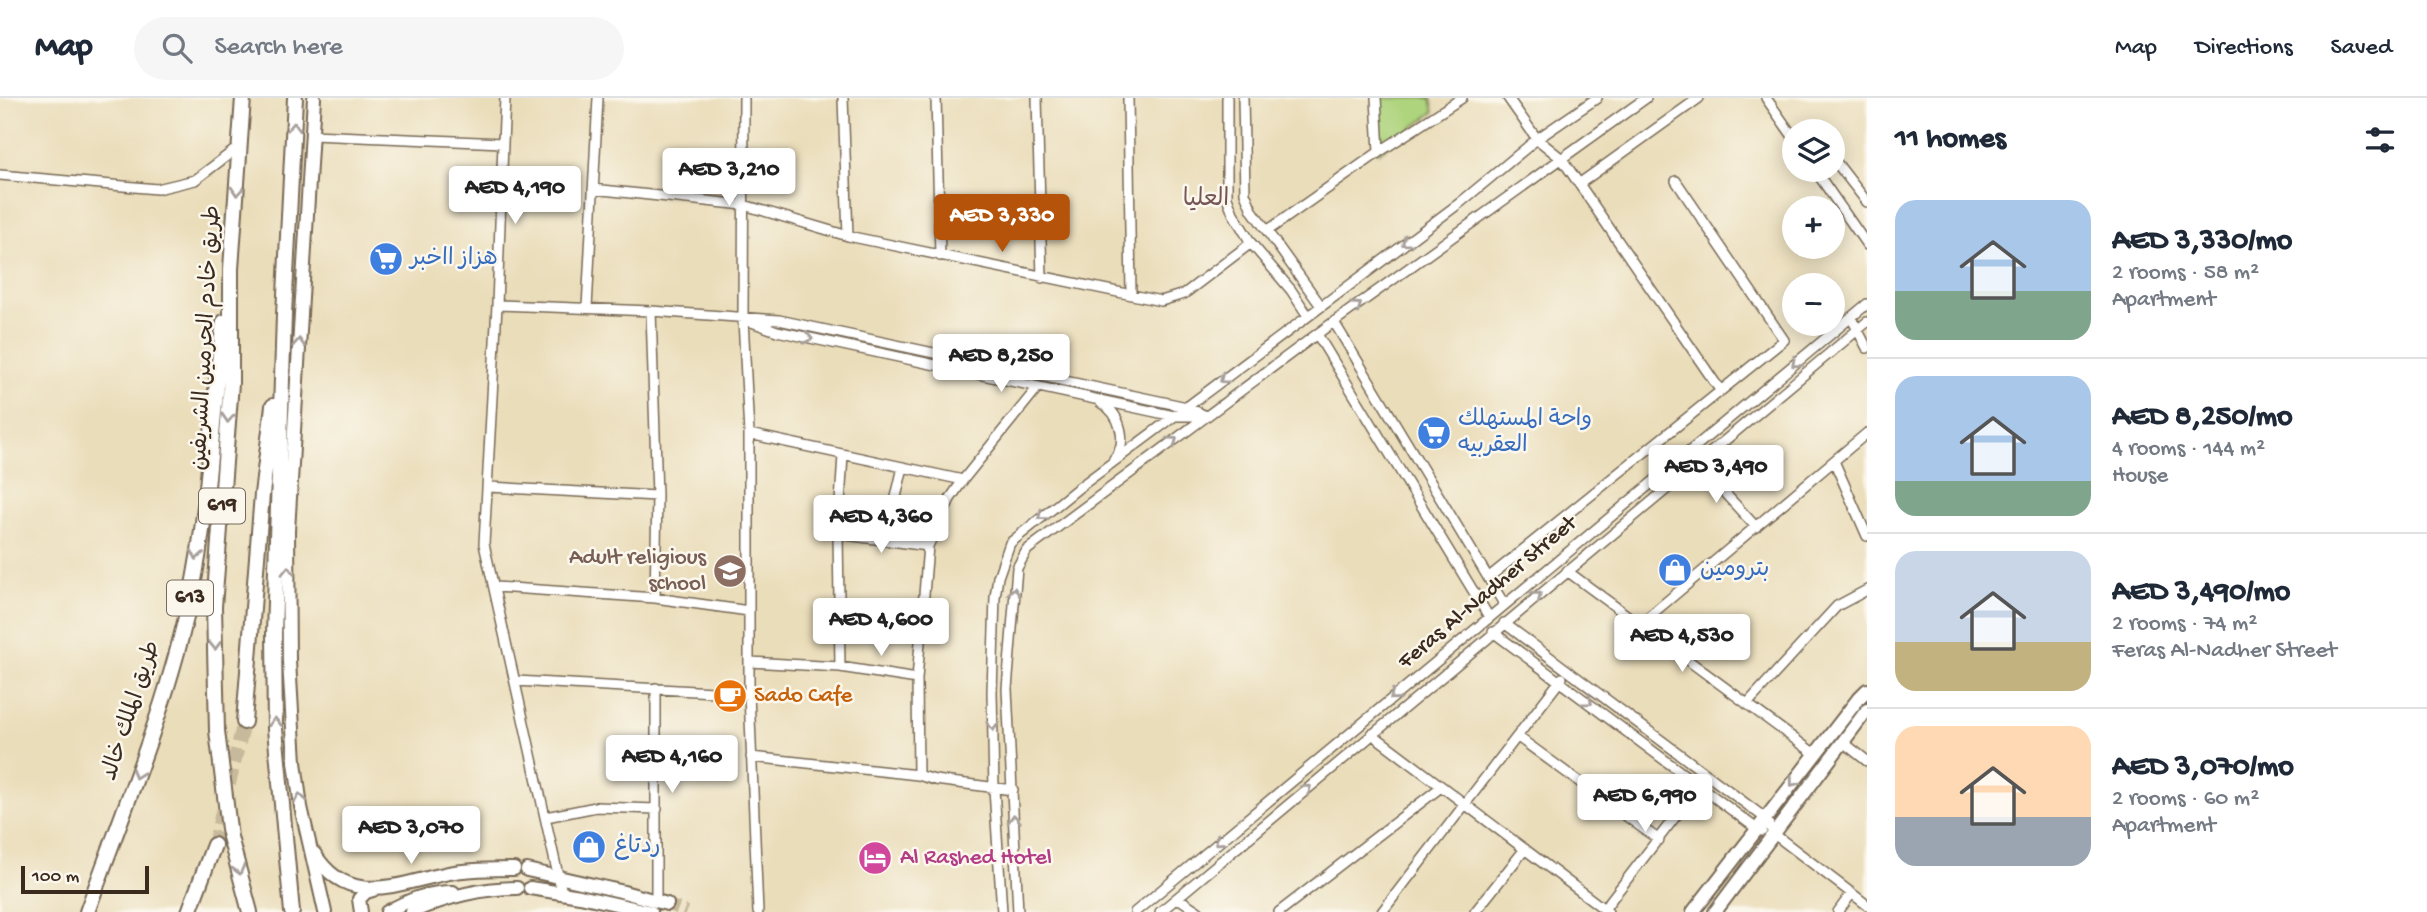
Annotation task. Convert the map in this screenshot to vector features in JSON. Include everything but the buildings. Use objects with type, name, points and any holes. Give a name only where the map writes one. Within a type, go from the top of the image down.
[{"type":"highway","name":"طريق خادم الحرمين الشريفين","points":[[243,98],[231,269],[231,383],[214,607],[217,731],[230,837],[250,912]]},
{"type":"highway","name":"619","points":[[292,912],[276,741],[275,673],[284,315],[295,98]]},
{"type":"highway","name":"طريق الملك خالد","points":[[86,912],[164,698],[191,596],[203,519],[215,382],[231,269]]},
{"type":"highway","points":[[244,722],[262,494],[284,315]]},
{"type":"highway","points":[[189,912],[214,845]]},
{"type":"main road","points":[[314,98],[288,531],[289,661],[295,762],[309,844],[325,912]]},
{"type":"main road","points":[[1693,912],[1867,690]]},
{"type":"main road","points":[[1715,912],[1867,710]]},
{"type":"main road","points":[[309,844],[329,873],[344,883],[373,890]]},
{"type":"main road","points":[[361,912],[359,899],[366,892],[373,890],[391,889],[456,872],[521,870],[560,877],[658,905]]},
{"type":"main road","points":[[387,912],[403,903],[435,892],[523,888],[658,905]]},
{"type":"main road","points":[[412,912],[444,899],[473,892]]},
{"type":"street","points":[[505,98],[484,544],[562,893]]},
{"type":"street","points":[[587,308],[598,98]]},
{"type":"street","points":[[744,98],[743,319],[748,434],[749,694],[758,912]]},
{"type":"street","points":[[843,98],[848,236]]},
{"type":"street","points":[[936,98],[940,257]]},
{"type":"street","points":[[1037,98],[1042,278]]},
{"type":"street","points":[[1128,98],[1131,295]]},
{"type":"street","points":[[1227,98],[1227,197],[1251,243],[1291,290],[1308,316]]},
{"type":"street","points":[[1243,98],[1245,193],[1252,210],[1321,306]]},
{"type":"street","points":[[1376,98],[1379,152]]},
{"type":"street","points":[[1268,231],[1379,152],[1462,98]]},
{"type":"street","points":[[1508,98],[1537,139],[1562,159],[1720,390]]},
{"type":"street","points":[[1002,912],[994,789],[992,692],[995,597],[1003,559],[1010,543],[1174,416],[1461,202],[1537,139],[1597,98]]},
{"type":"street","points":[[1018,912],[1007,688],[1017,568],[1027,550],[1317,334],[1646,98]]},
{"type":"street","points":[[1579,184],[1699,98]]},
{"type":"street","points":[[1766,98],[1782,121]]},
{"type":"street","points":[[312,135],[503,143]]},
{"type":"street","points":[[0,175],[157,190],[195,180],[240,146]]},
{"type":"street","points":[[1845,173],[1867,202]]},
{"type":"street","points":[[1488,578],[1784,340],[1676,181]]},
{"type":"street","points":[[1823,182],[1867,245]]},
{"type":"street","points":[[593,188],[744,205],[848,236],[1161,302],[1184,294],[1251,243]]},
{"type":"street","name":"Feras Al-Nadher Street","points":[[1135,912],[1867,304]]},
{"type":"street","points":[[497,305],[651,311],[779,320],[1187,407],[1206,416]]},
{"type":"street","points":[[651,311],[657,496],[655,598]]},
{"type":"street","points":[[1852,317],[1867,348]]},
{"type":"street","points":[[743,319],[777,331],[1174,416],[1206,416]]},
{"type":"street","points":[[1334,322],[1504,604]]},
{"type":"street","name":"Feras Al-Nadher Street","points":[[1160,912],[1867,322]]},
{"type":"street","points":[[1317,334],[1489,617]]},
{"type":"street","points":[[918,775],[917,679],[928,546],[962,480],[1038,387]]},
{"type":"street","points":[[1094,399],[1109,407],[1118,421],[1123,441],[1119,454],[1111,464]]},
{"type":"street","points":[[1640,624],[1867,433]]},
{"type":"street","points":[[748,434],[962,480]]},
{"type":"street","points":[[840,667],[838,534],[843,455]]},
{"type":"street","points":[[1834,461],[1867,536]]},
{"type":"street","points":[[1697,463],[1756,527]]},
{"type":"street","points":[[886,540],[903,467]]},
{"type":"street","points":[[488,487],[657,496]]},
{"type":"street","points":[[838,534],[928,546]]},
{"type":"street","points":[[1567,571],[1815,754]]},
{"type":"street","points":[[495,587],[655,598],[749,611]]},
{"type":"street","points":[[1747,704],[1837,606],[1867,590]]},
{"type":"street","points":[[1504,623],[1765,818],[1774,834]]},
{"type":"street","points":[[1493,632],[1756,829],[1774,834],[1867,905]]},
{"type":"street","points":[[750,663],[840,667],[917,679]]},
{"type":"street","points":[[1382,912],[1567,671]]},
{"type":"street","points":[[516,681],[749,694]]},
{"type":"street","points":[[656,688],[658,905]]},
{"type":"street","points":[[1371,734],[1606,911],[1708,775]]},
{"type":"street","points":[[1518,737],[1659,840]]},
{"type":"street","points":[[1843,742],[1867,761]]},
{"type":"street","points":[[751,757],[918,775],[935,780],[1013,790]]},
{"type":"street","points":[[1279,912],[1441,787]]},
{"type":"street","points":[[546,817],[596,807],[657,809]]},
{"type":"street","points":[[1475,912],[1525,849]]},
{"type":"street","points":[[1838,912],[1851,894]]},
{"type":"street","points":[[1178,898],[1199,912]]},
{"type":"green space","points":[[1378,98],[1431,98],[1434,112],[1379,152]]},
{"type":"tunnel","points":[[214,845],[244,722]]},
{"type":"tunnel","points":[[667,904],[687,912]]},
{"type":"place","name":"هزاز ااخبر","points":[[386,259]]},
{"type":"place","name":"واحة المستهلك العقربيه","points":[[1434,433]]},
{"type":"place","name":"بترومين","points":[[1675,570]]},
{"type":"place","name":"Adult religious school","points":[[730,571]]},
{"type":"place","name":"Sado Cafe","points":[[730,696]]},
{"type":"place","name":"ردتاغ","points":[[589,847]]},
{"type":"place","name":"Al Rashed Hotel","points":[[875,858]]},
{"type":"district","name":"العليا","points":[[1206,200]]}]
